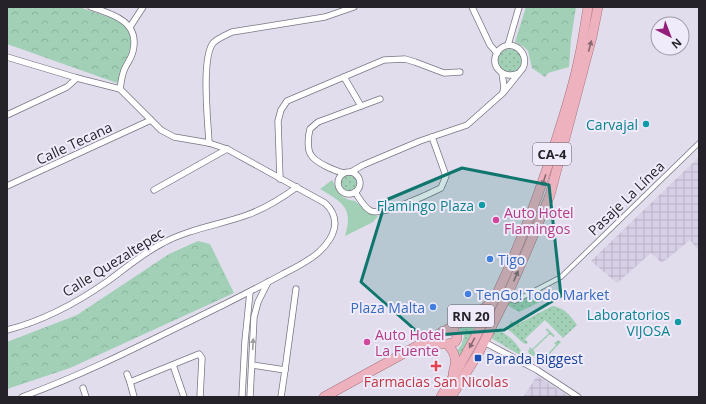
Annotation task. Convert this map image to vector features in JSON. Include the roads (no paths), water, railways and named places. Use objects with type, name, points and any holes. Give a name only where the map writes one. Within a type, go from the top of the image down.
[{"type":"highway","name":"CA-4","points":[[446,394],[496,296],[543,183],[579,58],[588,7]]},
{"type":"highway","name":"CA-4","points":[[446,394],[484,342],[506,298],[550,195],[592,37],[598,7]]},
{"type":"highway","name":"RN 20","points":[[324,397],[481,311],[496,296]]},
{"type":"highway","points":[[442,332],[453,331],[457,335],[455,342],[447,344]]},
{"type":"highway","name":"RN 20","points":[[336,397],[432,344],[439,342],[447,344],[454,354],[456,361],[446,394]]},
{"type":"street","points":[[91,7],[122,19],[130,27],[134,36],[133,52],[125,69],[120,89]]},
{"type":"street","points":[[130,27],[143,7]]},
{"type":"street","points":[[209,143],[206,92],[209,53],[213,43],[232,32],[325,17],[354,7]]},
{"type":"street","points":[[472,7],[490,45],[499,51]]},
{"type":"street","points":[[510,46],[519,7]]},
{"type":"street","points":[[380,99],[318,122],[310,130],[310,155],[333,170],[344,173],[351,172],[363,165],[432,137],[467,125],[503,93],[519,73],[524,66],[525,57],[520,50],[510,46],[499,51],[495,59],[498,70],[502,74],[511,76],[519,73]]},
{"type":"street","points":[[7,57],[120,89],[160,130],[174,137],[209,143],[228,149],[325,203],[332,210],[335,218],[334,230],[331,237],[318,253],[296,267],[250,292],[104,363],[52,386],[22,397]]},
{"type":"street","points":[[280,178],[278,121],[281,110],[287,101],[384,60],[405,59],[444,73],[460,72]]},
{"type":"street","points":[[502,74],[504,87],[503,93]]},
{"type":"street","points":[[344,77],[361,106]]},
{"type":"street","points":[[7,115],[67,87],[77,78]]},
{"type":"street","name":"Calle Tecana","points":[[7,186],[151,120]]},
{"type":"street","points":[[356,192],[367,208],[376,212],[387,210],[409,202],[441,188],[446,176],[432,137]]},
{"type":"street","name":"Pasaje La Línea","points":[[506,298],[515,301],[561,277],[699,143]]},
{"type":"street","points":[[154,190],[228,149]]},
{"type":"street","points":[[333,170],[338,185],[344,193],[350,194],[356,192],[359,188],[360,173],[363,165]]},
{"type":"street","points":[[351,172],[357,175],[360,181]]},
{"type":"street","points":[[338,185],[339,178],[344,173]]},
{"type":"street","name":"Calle Quezaltepec","points":[[7,330],[21,327],[74,302],[107,282],[162,244],[180,235],[248,214],[280,198],[297,187]]},
{"type":"street","points":[[250,397],[256,310],[268,282]]},
{"type":"street","points":[[281,397],[296,289]]},
{"type":"street","points":[[242,397],[246,326],[250,292]]},
{"type":"street","points":[[484,342],[537,370],[578,397]]},
{"type":"street","points":[[130,382],[197,354],[201,355],[202,358],[200,397]]},
{"type":"street","points":[[173,365],[184,397]]},
{"type":"street","points":[[252,365],[285,370]]},
{"type":"street","points":[[127,374],[134,397]]},
{"type":"street","points":[[83,388],[86,397]]},
{"type":"place","name":"Carvajal","points":[[646,124]]},
{"type":"place","name":"Flamingo Plaza","points":[[482,205]]},
{"type":"place","name":"Auto Hotel Flamingos","points":[[496,220]]},
{"type":"place","name":"Tigo","points":[[490,259]]},
{"type":"place","name":"TenGo! Todo Market","points":[[468,294]]},
{"type":"place","name":"Plaza Malta","points":[[433,307]]},
{"type":"place","name":"Laboratorios VIJOSA","points":[[678,322]]},
{"type":"place","name":"Auto Hotel La Fuente","points":[[367,342]]},
{"type":"place","name":"Parada Biggest","points":[[478,358]]},
{"type":"place","name":"Farmacias San Nicolas","points":[[436,366]]}]
